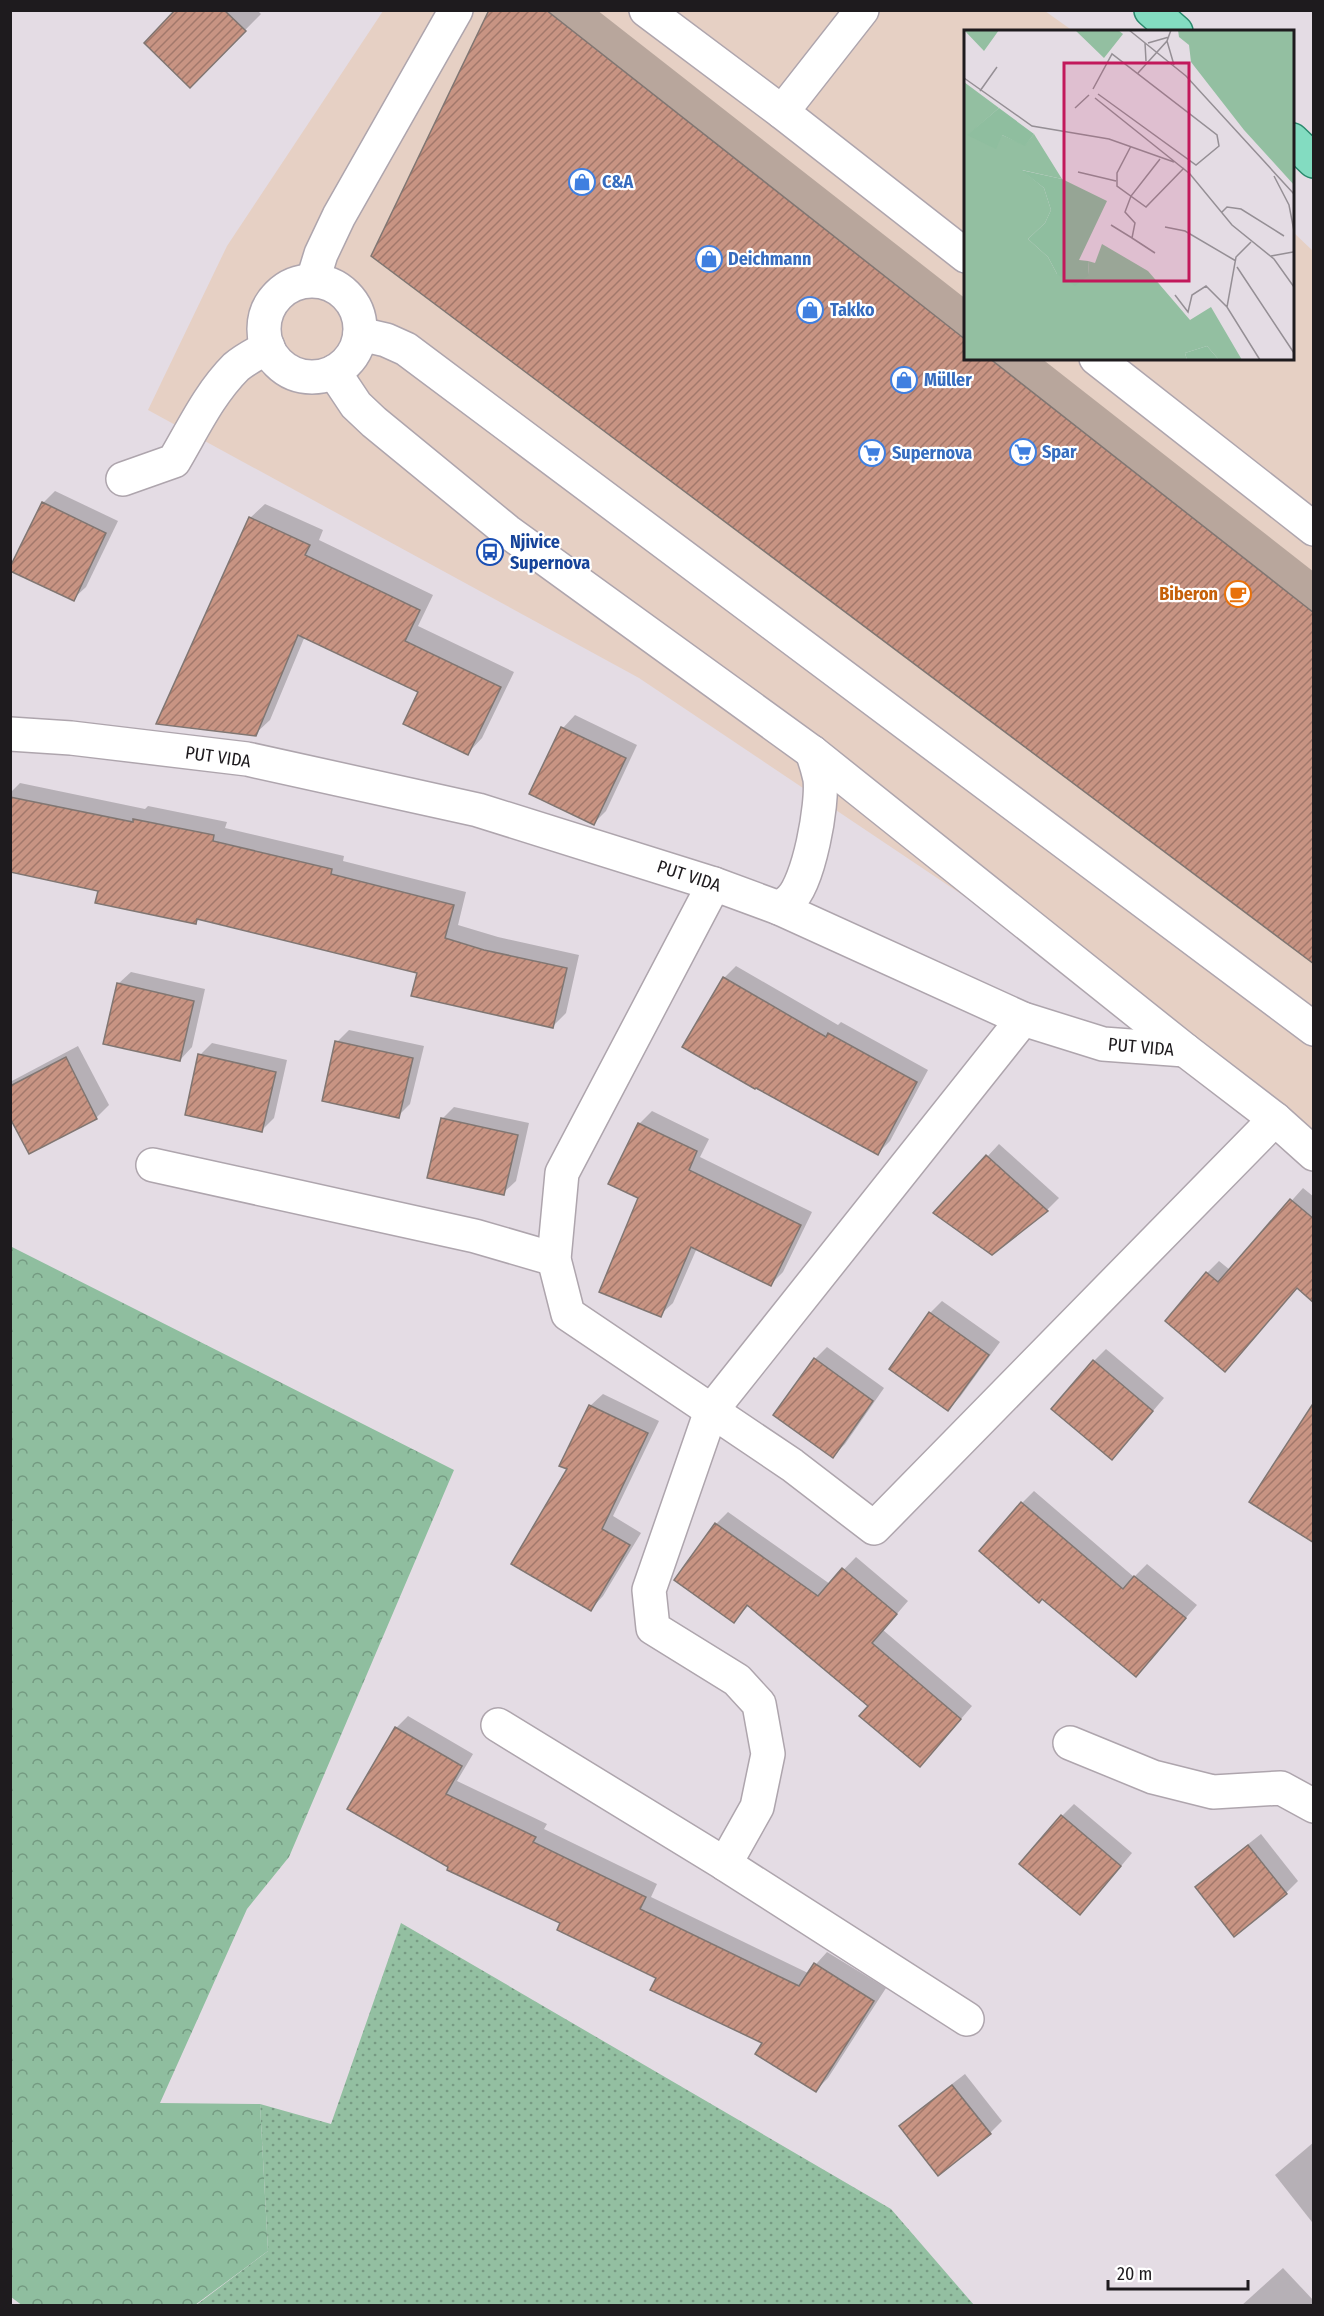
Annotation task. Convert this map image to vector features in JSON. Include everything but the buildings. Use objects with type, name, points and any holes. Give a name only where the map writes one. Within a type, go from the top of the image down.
[{"type":"main road","points":[[1294,141],[1314,161]]},
{"type":"street","points":[[313,280],[321,254],[339,216],[456,10]]},
{"type":"street","points":[[646,10],[782,112],[964,254]]},
{"type":"street","points":[[782,112],[862,11]]},
{"type":"street","points":[[313,280],[328,283],[343,291],[353,303],[360,318],[360,334],[356,349],[347,363],[334,372],[318,377],[303,376],[288,370],[276,360],[268,347],[264,332],[265,316],[272,302],[282,290],[297,283],[313,280]]},
{"type":"street","points":[[360,334],[396,345],[424,363],[1314,1029]]},
{"type":"street","points":[[123,479],[174,461],[208,403],[223,383],[238,366],[268,347]]},
{"type":"street","points":[[1099,360],[1314,529]]},
{"type":"street","points":[[334,372],[356,405],[374,423],[507,531],[812,752],[1185,1050]]},
{"type":"street","name":"PUT VIDA","points":[[10,734],[71,738],[247,759],[478,810],[714,884],[779,908],[1023,1019],[1103,1044],[1185,1050],[1275,1119],[1314,1154]]},
{"type":"street","points":[[779,908],[792,899],[803,877],[815,834],[820,780],[812,752]]},
{"type":"street","points":[[714,884],[562,1173],[554,1259],[568,1314],[792,1465],[874,1528],[1275,1119]]},
{"type":"street","points":[[725,1864],[757,1807],[768,1754],[759,1704],[737,1680],[653,1628],[649,1590],[711,1411],[1023,1019]]},
{"type":"street","points":[[153,1166],[475,1236],[554,1259]]},
{"type":"street","points":[[498,1725],[725,1864],[967,2019]]},
{"type":"street","points":[[1070,1743],[1153,1777],[1213,1792],[1281,1788],[1314,1806]]},
{"type":"shaded area","points":[[383,11],[1045,11],[1072,30],[964,30],[964,360],[1294,360],[1294,233],[1313,251],[1313,1130],[639,678],[148,410],[227,246]]},
{"type":"green space","points":[[10,1246],[454,1470],[289,1857],[247,1909],[160,2103],[260,2104],[268,2251],[195,2305],[23,2306],[11,2297]]},
{"type":"green space","points":[[401,1923],[891,2209],[974,2305],[195,2306],[268,2251],[260,2104],[331,2124]]},
{"type":"place","name":"C&A","points":[[582,182]]},
{"type":"place","name":"Deichmann","points":[[709,259]]},
{"type":"place","name":"Takko","points":[[810,310]]},
{"type":"place","name":"Müller","points":[[904,380]]},
{"type":"place","name":"Spar","points":[[1023,452]]},
{"type":"place","name":"Supernova","points":[[872,453]]},
{"type":"place","name":"Njivice Supernova","points":[[490,552]]},
{"type":"place","name":"Biberon","points":[[1238,594]]}]
